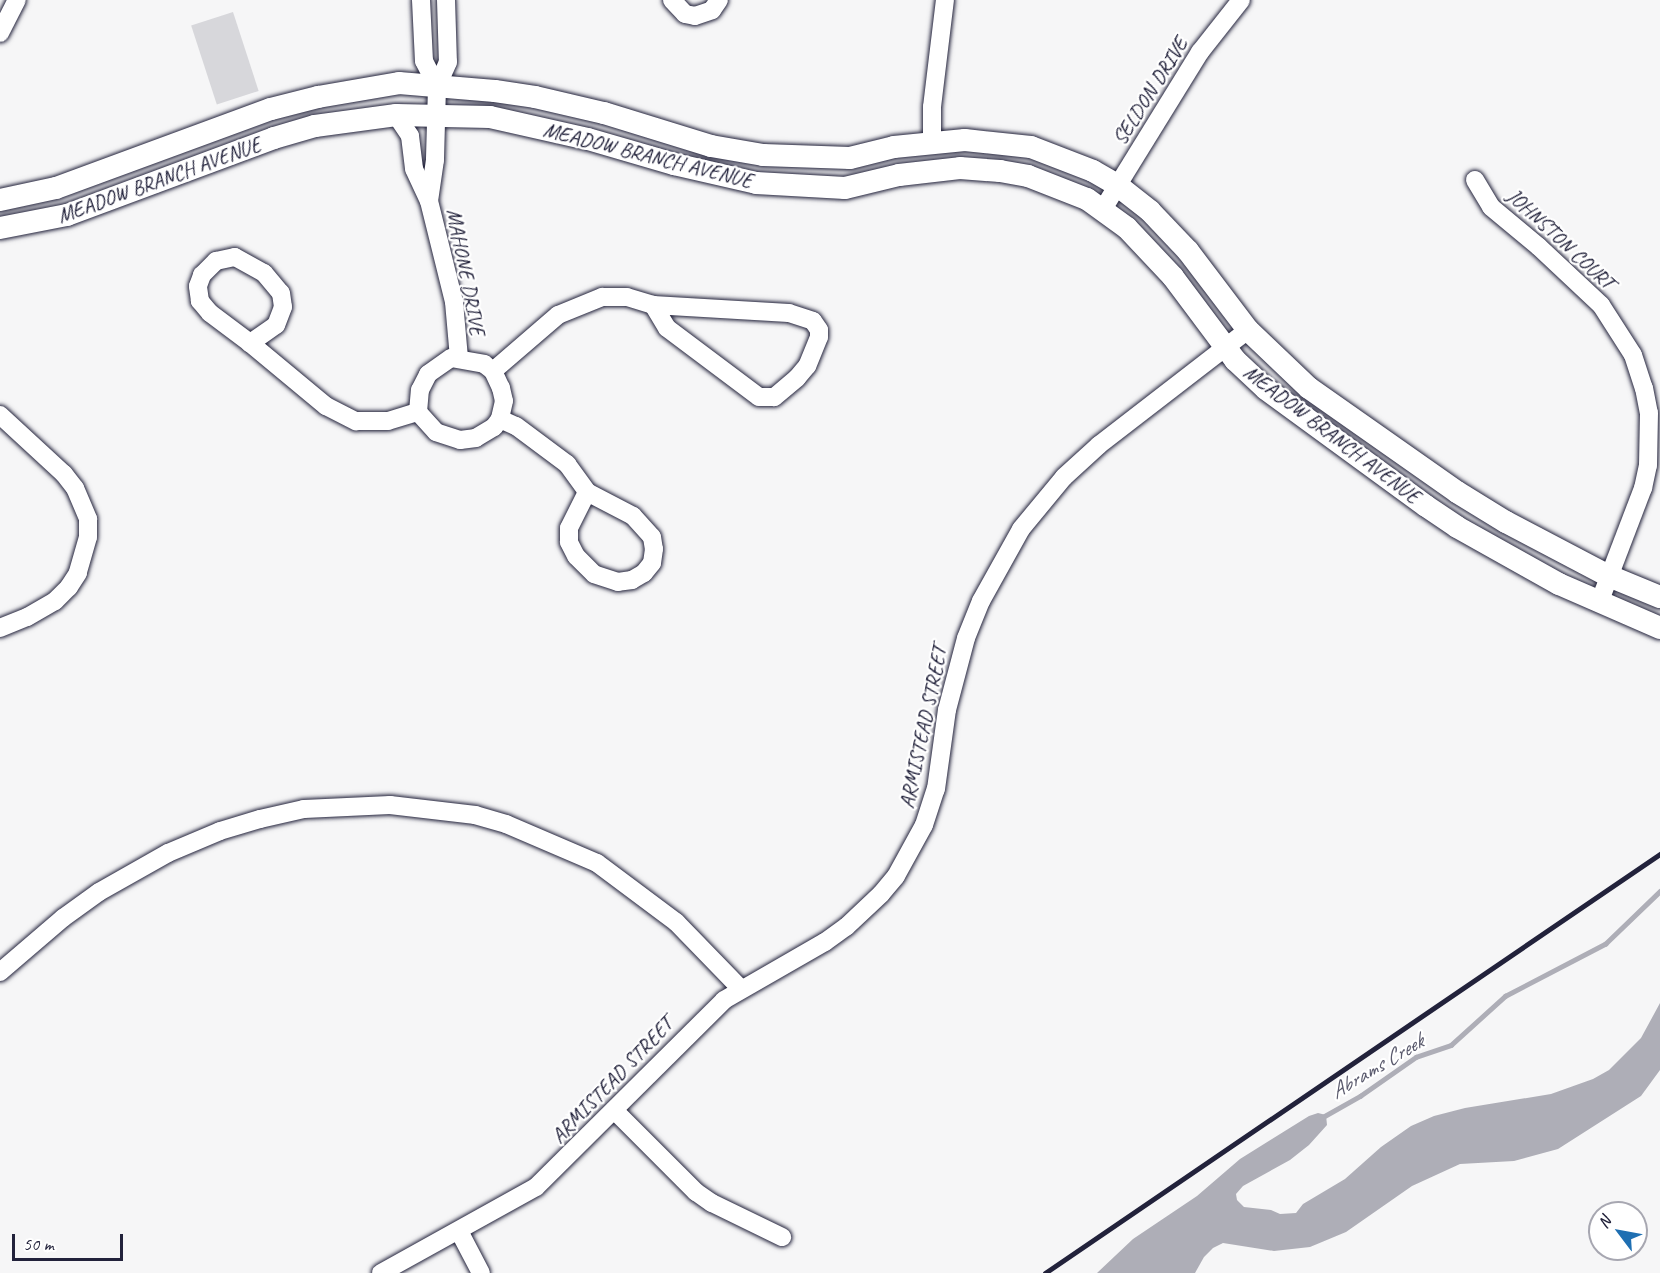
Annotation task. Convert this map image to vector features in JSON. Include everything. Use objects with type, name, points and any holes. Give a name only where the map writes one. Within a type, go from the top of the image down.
[{"type":"main road","name":"MEADOW BRANCH AVENUE","points":[[0,200],[56,188],[271,109],[318,97],[399,84],[495,91],[535,97],[604,114],[691,141],[752,153],[841,158],[932,142],[981,141],[1030,147],[1080,165],[1117,186],[1150,211],[1177,239],[1248,330],[1310,388],[1456,492],[1506,522],[1609,576],[1660,597]]},
{"type":"main road","name":"MEADOW BRANCH AVENUE","points":[[0,228],[30,224],[83,210],[274,138],[315,126],[396,115],[490,117],[529,124],[674,164],[756,183],[845,188],[899,175],[942,169],[1000,171],[1057,186],[1103,209],[1149,249],[1226,347],[1266,389],[1426,506],[1505,555],[1599,603],[1660,628]]},
{"type":"street","points":[[0,33],[17,0]]},
{"type":"street","name":"MAHONE DRIVE","points":[[422,0],[424,61],[436,87],[435,160],[429,201],[454,302],[459,358]]},
{"type":"street","name":"MAHONE DRIVE","points":[[436,87],[448,62],[446,0]]},
{"type":"street","points":[[672,0],[686,14],[695,16],[712,10],[718,0]]},
{"type":"street","points":[[932,142],[932,107],[945,0]]},
{"type":"street","name":"SELDON DRIVE","points":[[1103,209],[1200,52],[1241,0]]},
{"type":"street","points":[[396,115],[410,136],[414,169],[429,201]]},
{"type":"street","name":"JOHNSTON COURT","points":[[1475,180],[1491,207],[1548,254],[1601,305],[1629,348],[1644,388],[1649,413],[1648,465],[1643,488],[1599,603]]},
{"type":"street","points":[[249,343],[276,325],[283,307],[281,293],[264,273],[245,261],[235,257],[216,261],[202,275],[198,286],[200,301],[210,313],[326,406],[356,421],[388,421],[418,412],[436,432],[460,440],[476,438],[486,433],[500,419],[504,401],[493,371],[558,315],[602,297],[627,297],[653,305],[789,313],[813,321],[819,330],[819,337],[807,366],[797,378],[774,396],[759,397],[667,328],[653,305]]},
{"type":"street","name":"ARMISTEAD STREET","points":[[381,1273],[536,1187],[710,1013],[740,988],[806,954],[846,927],[881,894],[896,876],[924,825],[936,789],[950,698],[966,638],[981,601],[1021,529],[1064,477],[1099,445],[1248,330]]},
{"type":"street","name":"MAHONE DRIVE","points":[[418,412],[420,390],[428,374],[438,365],[451,358],[459,358],[484,364],[493,371]]},
{"type":"street","points":[[0,415],[49,459],[75,488],[88,519],[88,537],[78,573],[69,587],[55,601],[0,628]]},
{"type":"street","points":[[500,419],[516,426],[567,464],[587,492],[633,516],[652,537],[654,549],[652,563],[644,573],[632,580],[618,582],[594,574],[576,556],[569,542],[569,528],[587,492]]},
{"type":"street","points":[[0,972],[72,911],[132,872],[168,853],[220,831],[304,809],[390,805],[485,818],[563,846],[597,863],[676,922],[740,988]]},
{"type":"street","points":[[614,1110],[696,1192],[712,1203],[782,1237]]},
{"type":"street","points":[[459,1231],[481,1273]]},
{"type":"shaded area","points":[[233,12],[259,91],[217,105],[191,26]]},
{"type":"shaded area","points":[[1660,1003],[1660,1070],[1641,1096],[1558,1149],[1514,1161],[1460,1164],[1412,1186],[1346,1232],[1310,1247],[1274,1251],[1223,1243],[1213,1248],[1204,1257],[1195,1273],[1097,1273],[1133,1239],[1197,1196],[1240,1159],[1309,1116],[1318,1113],[1326,1115],[1327,1125],[1309,1145],[1290,1160],[1243,1186],[1236,1194],[1237,1200],[1244,1207],[1271,1210],[1280,1214],[1296,1213],[1303,1204],[1345,1179],[1381,1147],[1411,1126],[1434,1116],[1465,1108],[1551,1094],[1593,1079],[1609,1070],[1641,1038]]},
{"type":"waterway","name":"Abrams Creek","points":[[1321,1118],[1360,1096],[1416,1057],[1451,1045],[1505,996],[1605,944],[1660,891]]},
{"type":"railway","points":[[1045,1273],[1660,854]]}]
